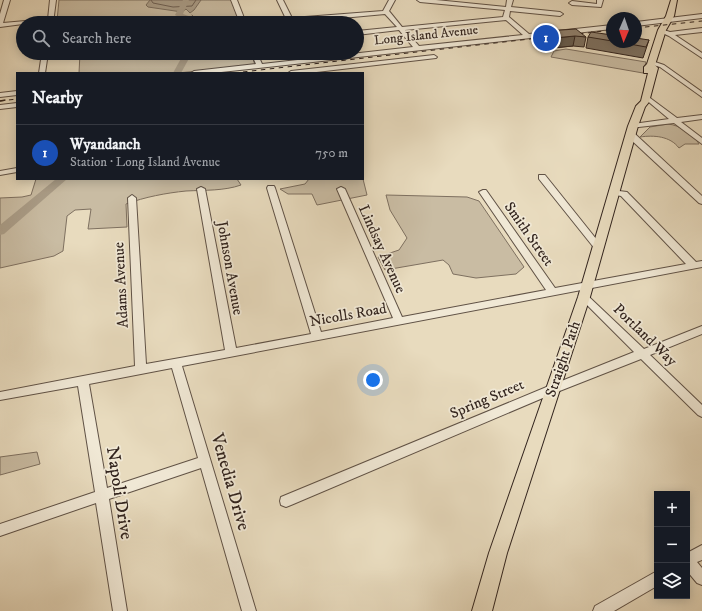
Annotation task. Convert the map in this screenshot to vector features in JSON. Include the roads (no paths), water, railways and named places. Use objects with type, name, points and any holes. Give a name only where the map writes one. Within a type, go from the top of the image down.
[{"type":"main road","name":"Straight Path","points":[[666,20],[664,17],[669,0]]},
{"type":"main road","name":"Straight Path","points":[[640,106],[638,102],[648,67],[651,64],[666,20],[670,16],[674,0]]},
{"type":"main road","name":"Straight Path","points":[[482,611],[498,553],[585,291],[632,130],[640,106],[646,97],[654,68],[651,64]]},
{"type":"street","points":[[7,0],[0,24],[16,23]]},
{"type":"street","points":[[51,16],[53,0]]},
{"type":"street","points":[[234,0],[240,16]]},
{"type":"street","points":[[280,0],[288,16]]},
{"type":"street","points":[[387,12],[392,0]]},
{"type":"street","points":[[420,0],[560,14]]},
{"type":"street","points":[[506,18],[510,0]]},
{"type":"street","points":[[572,3],[600,3]]},
{"type":"street","points":[[349,16],[387,12]]},
{"type":"street","points":[[387,12],[417,48]]},
{"type":"street","points":[[642,23],[702,16]]},
{"type":"street","points":[[364,33],[506,18],[527,36]]},
{"type":"street","name":"Long Island Avenue","points":[[364,54],[606,27]]},
{"type":"street","points":[[661,33],[670,34],[702,30]]},
{"type":"street","points":[[670,34],[702,56]]},
{"type":"street","points":[[309,72],[434,57]]},
{"type":"street","points":[[42,72],[44,60]]},
{"type":"street","points":[[256,60],[258,65]]},
{"type":"street","name":"Long Island Avenue","points":[[202,72],[310,60]]},
{"type":"street","points":[[651,64],[662,66],[702,95]]},
{"type":"street","points":[[0,95],[16,93]]},
{"type":"street","points":[[646,97],[702,142]]},
{"type":"street","points":[[0,107],[16,105]]},
{"type":"street","points":[[632,130],[702,117]]},
{"type":"street","points":[[632,130],[702,201]]},
{"type":"street","points":[[0,172],[16,170]]},
{"type":"street","points":[[542,177],[598,247]]},
{"type":"street","name":"Johnson Avenue","points":[[201,188],[231,352]]},
{"type":"street","points":[[271,188],[317,336]]},
{"type":"street","name":"Lindsay Avenue","points":[[341,189],[399,321]]},
{"type":"street","name":"Smith Street","points":[[483,192],[552,292]]},
{"type":"street","points":[[614,192],[624,194],[697,265]]},
{"type":"street","name":"Adams Avenue","points":[[132,198],[141,370]]},
{"type":"street","name":"Nicolls Road","points":[[0,396],[552,292],[585,291],[697,265]]},
{"type":"street","name":"Portland Way","points":[[585,291],[642,353],[702,412]]},
{"type":"street","name":"Spring Street","points":[[286,501],[553,389],[702,330]]},
{"type":"street","name":"Venedia Drive","points":[[176,363],[249,611]]},
{"type":"street","name":"Napoli Drive","points":[[83,380],[100,496],[120,611]]},
{"type":"street","points":[[0,530],[205,461]]},
{"type":"street","points":[[690,559],[702,552]]},
{"type":"street","points":[[689,563],[702,578]]},
{"type":"street","points":[[600,611],[654,580]]},
{"type":"water","points":[[150,0],[201,0],[190,13],[186,9],[182,12],[148,7],[146,5]]},
{"type":"waterway","points":[[181,16],[179,15],[186,0]]},
{"type":"waterway","points":[[178,72],[184,60]]},
{"type":"waterway","points":[[0,231],[61,180]]},
{"type":"railway","points":[[642,27],[702,21]]},
{"type":"railway","points":[[570,35],[606,31]]},
{"type":"railway","points":[[364,58],[556,36]]},
{"type":"railway","points":[[243,72],[347,60]]},
{"type":"railway","points":[[6,100],[0,101],[16,99]]},
{"type":"place","name":"Wyandanch","points":[[546,38]]}]
